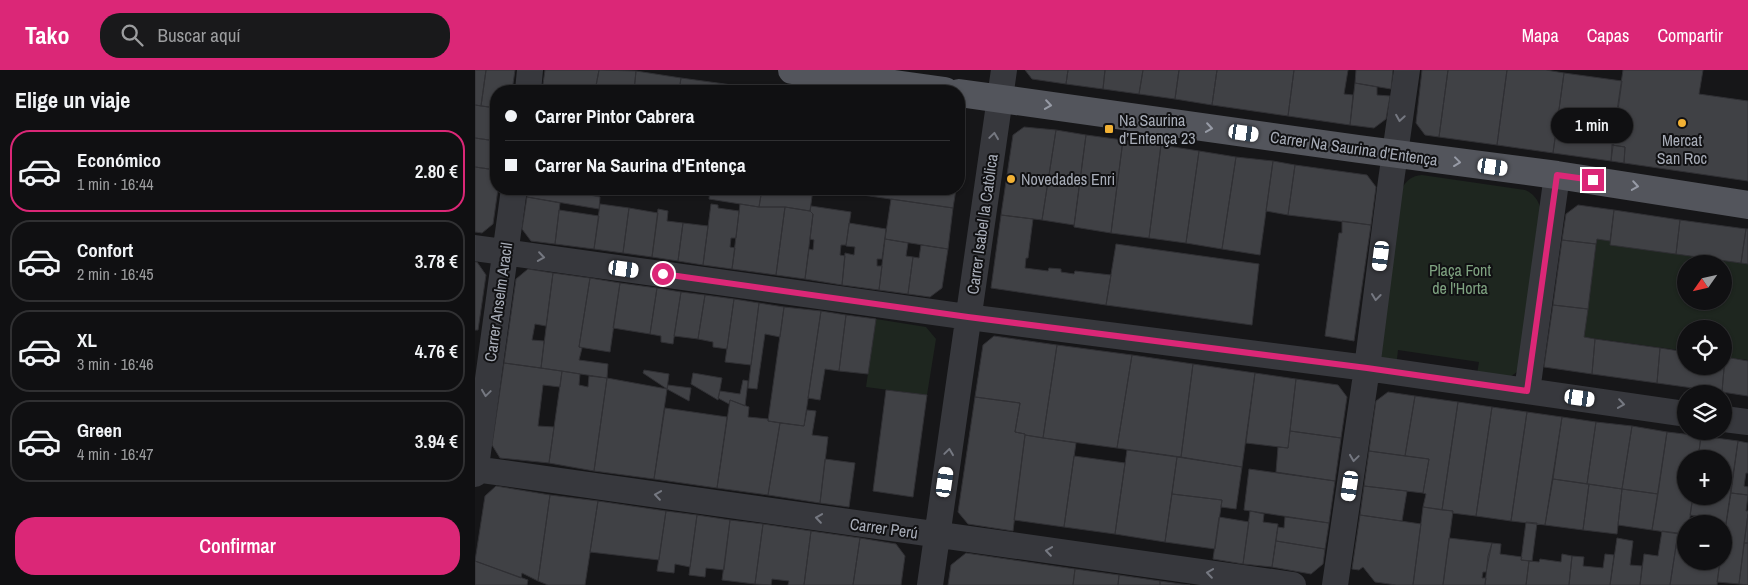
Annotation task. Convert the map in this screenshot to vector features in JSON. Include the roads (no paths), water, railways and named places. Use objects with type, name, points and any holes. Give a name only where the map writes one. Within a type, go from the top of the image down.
[{"type":"main road","points":[[791,70],[901,85]]},
{"type":"main road","name":"Carrer Na Saurina d'Entença","points":[[965,94],[1557,175],[1748,205]]},
{"type":"street","points":[[528,85],[531,70]]},
{"type":"street","name":"Carrer Isabel la Catòlica","points":[[930,585],[1003,70]]},
{"type":"street","points":[[1335,585],[1367,368],[1407,70]]},
{"type":"street","points":[[1527,391],[1557,175]]},
{"type":"street","name":"Carrer Anselm Aracil","points":[[475,471],[513,195]]},
{"type":"street","points":[[475,248],[968,317],[1367,368],[1677,413]]},
{"type":"street","points":[[1732,420],[1748,422]]},
{"type":"street","name":"Carrer Perú","points":[[475,471],[1293,585]]},
{"type":"place","name":"Mercat San Roc","points":[[1682,123]]},
{"type":"place","name":"Na Saurina d’Entença 23","points":[[1109,129]]},
{"type":"place","name":"Novedades Enri","points":[[1011,179]]},
{"type":"park label","name":"Plaça Font de l'Horta","points":[[1460,279]]}]
